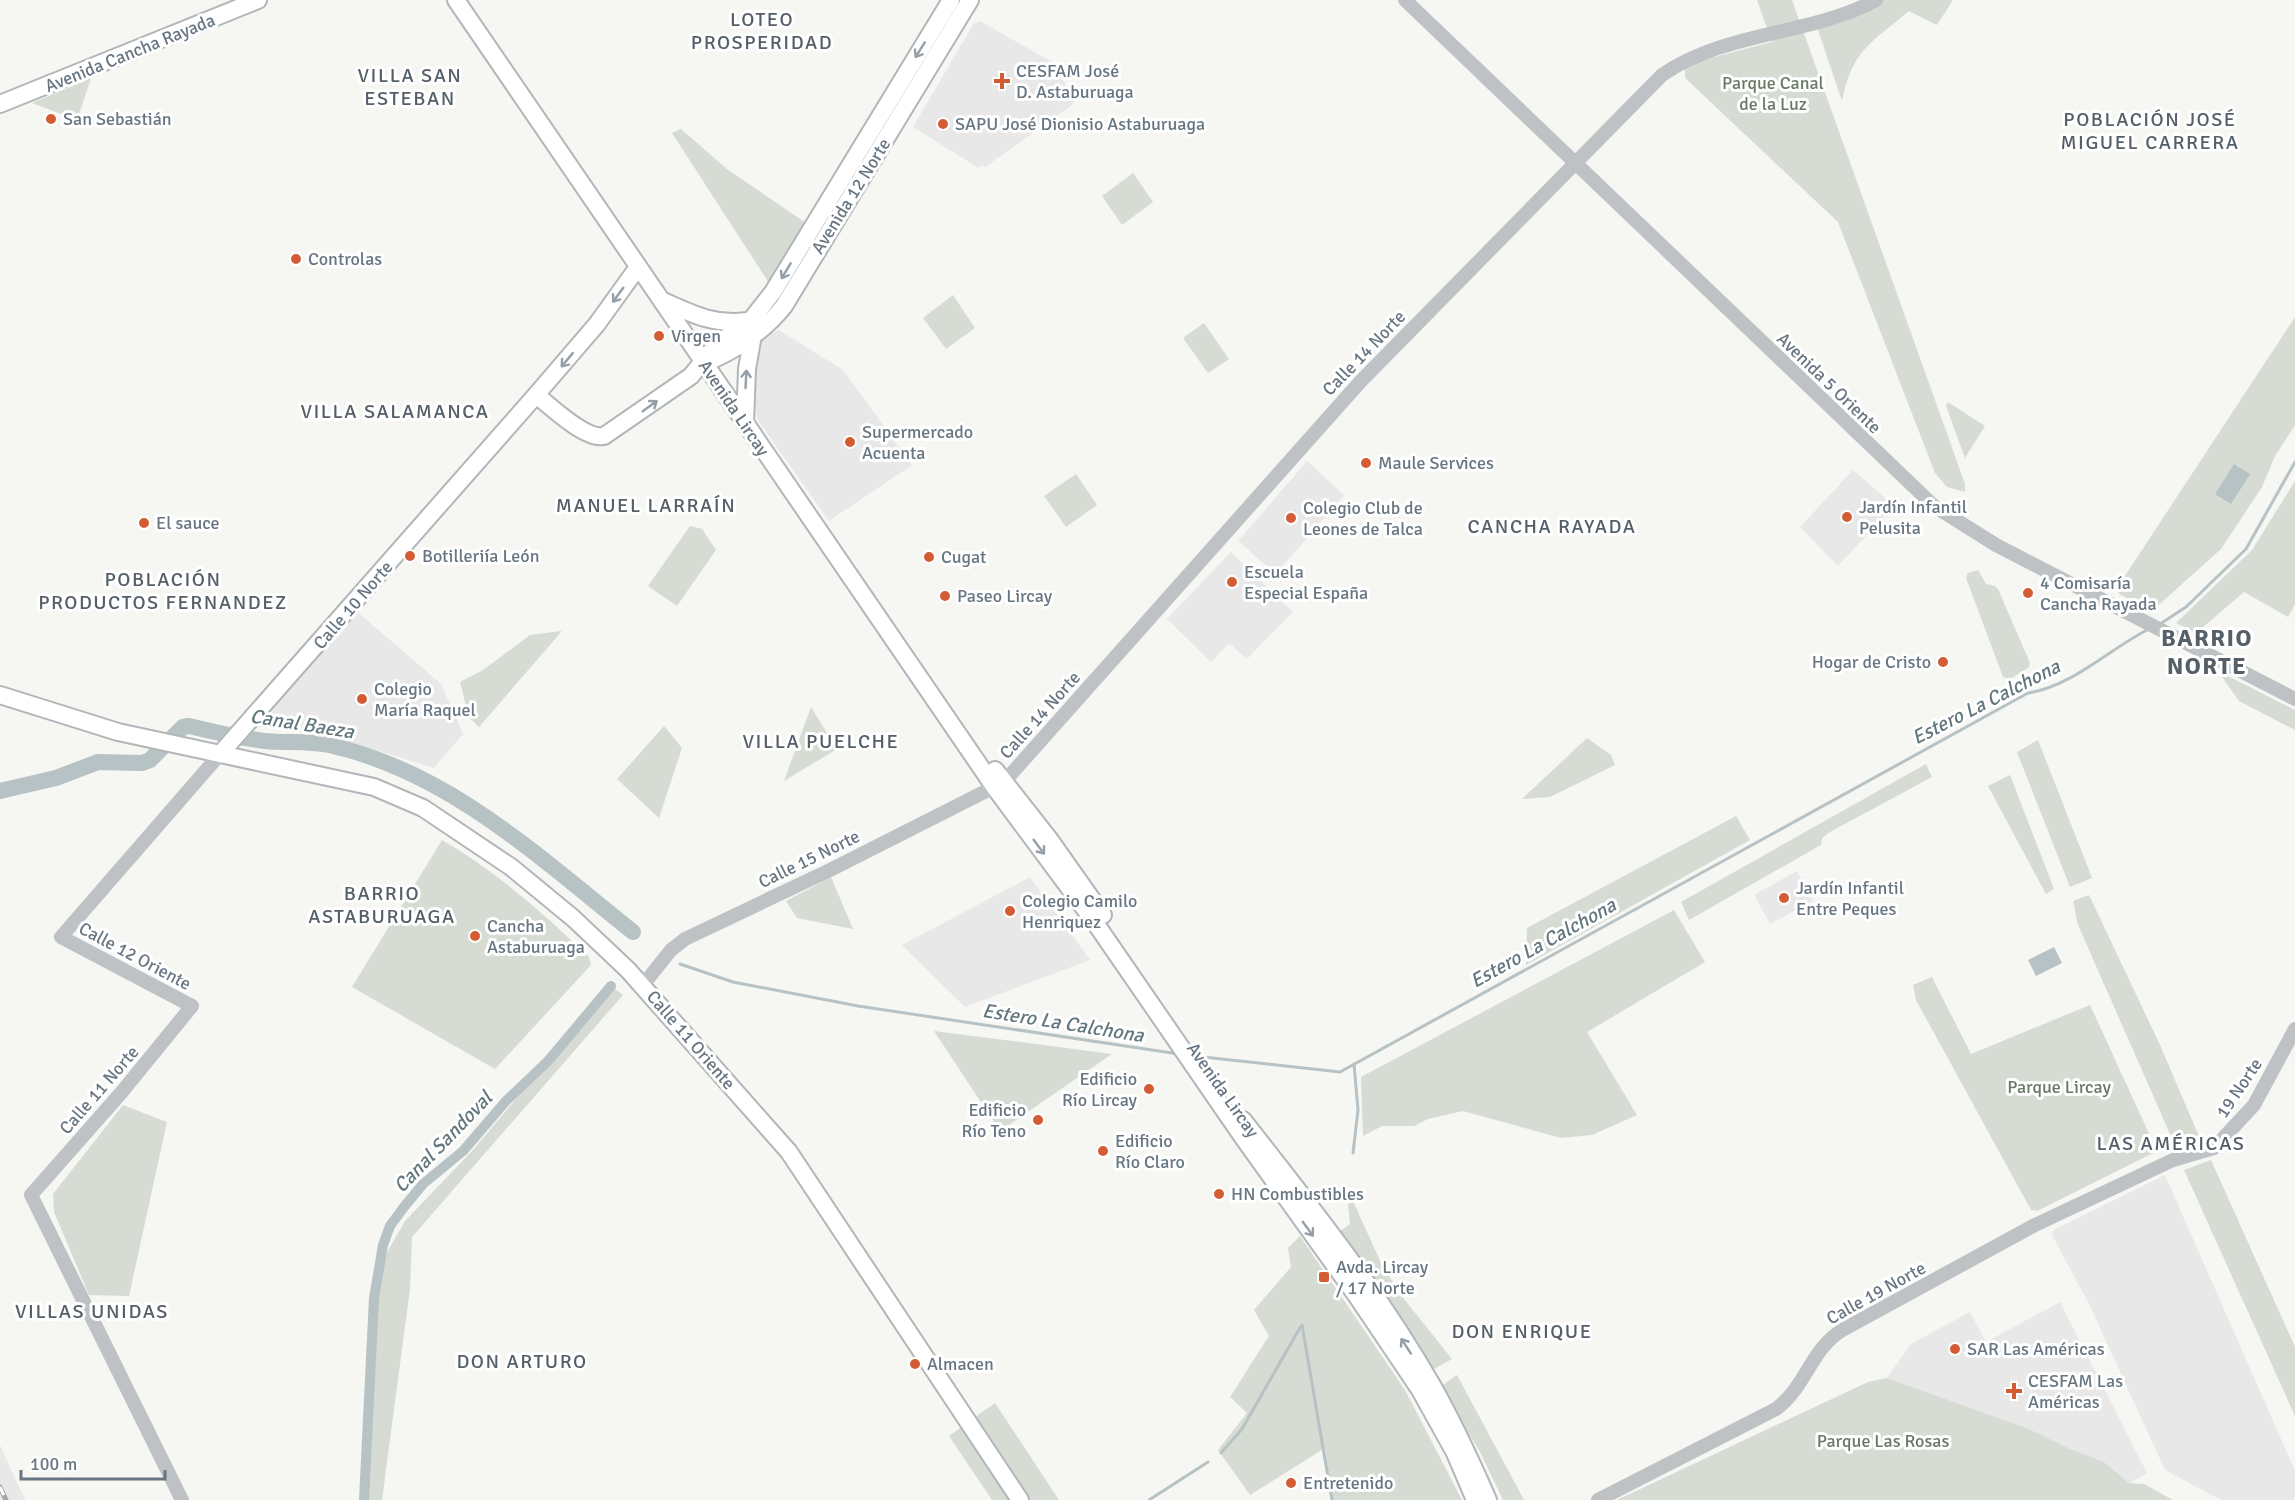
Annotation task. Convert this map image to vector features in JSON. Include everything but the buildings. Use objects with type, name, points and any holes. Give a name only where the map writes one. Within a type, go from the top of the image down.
[{"type":"main road","name":"Avenida Cancha Rayada","points":[[0,104],[258,0]]},
{"type":"main road","name":"Avenida Lircay","points":[[456,0],[933,696],[999,785],[1050,840],[1185,1044],[1420,1390],[1455,1453],[1475,1500]]},
{"type":"main road","name":"Avenida 12 Norte","points":[[536,395],[586,432],[601,437],[611,433],[688,378],[704,363],[716,358],[752,327],[951,0]]},
{"type":"main road","name":"Avenida 12 Norte","points":[[752,327],[772,321],[784,306],[970,0]]},
{"type":"main road","name":"Calle 10 Norte","points":[[226,749],[597,324],[638,267]]},
{"type":"main road","points":[[660,300],[710,321],[752,327],[747,369],[745,423]]},
{"type":"main road","name":"Calle 11 Oriente","points":[[0,695],[86,723],[137,736],[203,750],[226,749],[392,793],[423,808],[476,841],[530,881],[594,937],[643,985],[793,1157],[1020,1500]]},
{"type":"main road","name":"Avenida Lircay","points":[[1208,1078],[1364,1281],[1431,1384],[1488,1500]]},
{"type":"street","name":"Avenida 5 Oriente","points":[[1405,0],[1928,501],[1996,545],[2295,699]]},
{"type":"street","name":"Calle 14 Norte","points":[[999,785],[1302,445],[1652,84],[1675,67],[1708,51],[1806,26],[1850,12],[1876,0]]},
{"type":"street","name":"Calle 10 Norte","points":[[61,937],[226,749]]},
{"type":"street","name":"Calle 15 Norte","points":[[643,985],[671,950],[685,939],[999,785]]},
{"type":"street","name":"Calle 12 Oriente","points":[[61,937],[192,1006]]},
{"type":"street","name":"Calle 11 Norte","points":[[182,1500],[31,1195],[121,1093],[192,1006]]},
{"type":"street","name":"19 Norte","points":[[2035,1225],[2173,1160],[2214,1148],[2254,1105],[2295,1029]]},
{"type":"street","name":"Calle 19 Norte","points":[[1598,1500],[1776,1409],[1795,1390],[1818,1350],[1830,1338],[2035,1225]]},
{"type":"shaded area","name":"CESFAM José D. Astaburuaga","points":[[980,21],[1052,62],[1075,100],[1072,105],[985,167],[982,165],[979,168],[913,127],[974,23]]},
{"type":"shaded area","points":[[779,330],[843,370],[912,465],[829,521],[757,419],[753,396],[754,369],[763,336]]},
{"type":"shaded area","name":"Colegio Club de Leones de Talca","points":[[1307,461],[1344,495],[1276,574],[1238,541]]},
{"type":"shaded area","points":[[2234,464],[2250,474],[2231,504],[2215,494]]},
{"type":"shaded area","name":"Jardín Infantil Pelusita","points":[[1853,470],[1894,506],[1838,566],[1800,527]]},
{"type":"shaded area","name":"Escuela Especial España","points":[[1231,552],[1293,612],[1247,659],[1229,643],[1211,662],[1167,619]]},
{"type":"shaded area","name":"Colegio María Raquel","points":[[354,609],[441,684],[463,734],[434,768],[337,738],[254,726]]},
{"type":"shaded area","name":"Jardín Infantil Entre Peques","points":[[1797,871],[1813,901],[1770,924],[1754,895]]},
{"type":"shaded area","name":"Colegio Camilo Henriquez","points":[[1030,877],[1090,960],[965,1007],[902,945]]},
{"type":"shaded area","points":[[2054,947],[2062,963],[2036,976],[2028,960]]},
{"type":"shaded area","points":[[2165,1175],[2295,1471],[2295,1497],[2292,1500],[2221,1500],[2165,1470],[2090,1306],[2052,1235],[2054,1230]]},
{"type":"shaded area","name":"CESFAM Las Américas","points":[[2060,1302],[2147,1473],[2129,1483],[2104,1462],[2029,1429],[1887,1378],[1911,1344],[1970,1312],[1986,1342]]},
{"type":"shaded area","points":[[0,1445],[20,1489],[26,1500],[0,1500]]},
{"type":"green space","name":"Parque Canal de la Luz","points":[[1757,0],[1792,0],[1965,484],[1965,492],[1947,487],[1935,473],[1838,222],[1685,78],[1685,69],[1703,60],[1772,42]]},
{"type":"green space","points":[[1882,0],[1953,0],[1937,25],[1909,11],[1865,48],[1851,70],[1842,101],[1815,21]]},
{"type":"green space","points":[[91,78],[77,120],[32,103]]},
{"type":"green space","points":[[681,129],[727,169],[806,223],[769,283],[672,133]]},
{"type":"green space","points":[[1133,173],[1153,202],[1122,225],[1102,196]]},
{"type":"green space","points":[[953,295],[975,328],[946,349],[923,318]]},
{"type":"green space","points":[[2295,317],[2295,425],[2275,456],[2262,487],[2221,549],[2152,611],[2119,594],[2117,588]]},
{"type":"green space","points":[[1204,323],[1229,359],[1208,373],[1183,338]]},
{"type":"green space","points":[[1948,402],[1985,426],[1965,458],[1946,406]]},
{"type":"green space","points":[[1076,474],[1097,505],[1066,527],[1044,496]]},
{"type":"green space","points":[[2295,481],[2295,604],[2288,617],[2244,592],[2196,633],[2176,623],[2252,550]]},
{"type":"green space","points":[[690,526],[702,529],[716,550],[677,606],[648,586]]},
{"type":"green space","points":[[1978,570],[1986,584],[1998,589],[2030,663],[2028,668],[2010,679],[2003,677],[1966,578],[1968,573]]},
{"type":"green space","points":[[562,631],[479,727],[469,717],[460,682],[483,670],[530,635]]},
{"type":"green space","points":[[2218,671],[2295,710],[2295,730],[2239,701]]},
{"type":"green space","points":[[811,707],[837,749],[784,781]]},
{"type":"green space","points":[[664,726],[682,748],[659,818],[617,779]]},
{"type":"green space","points":[[1587,738],[1611,755],[1615,765],[1550,797],[1522,799]]},
{"type":"green space","points":[[2038,740],[2092,878],[2070,887],[2017,752]]},
{"type":"green space","points":[[1926,764],[1932,777],[1830,832],[1822,838],[1821,845],[1689,920],[1681,902]]},
{"type":"green space","points":[[2010,775],[2054,889],[2046,894],[1988,786]]},
{"type":"green space","points":[[1736,816],[1750,840],[1526,965],[1527,928]]},
{"type":"green space","name":"Cancha Astaburuaga","points":[[442,840],[519,894],[589,957],[591,965],[495,1069],[352,987]]},
{"type":"green space","points":[[831,877],[853,929],[797,918],[786,901]]},
{"type":"green space","points":[[2089,895],[2160,1045],[2201,1141],[2178,1152],[2078,925],[2073,901]]},
{"type":"green space","points":[[1674,910],[1705,962],[1587,1032],[1637,1115],[1592,1135],[1561,1138],[1463,1111],[1428,1119],[1414,1126],[1382,1126],[1363,1136],[1361,1077]]},
{"type":"green space","name":"Parque Lircay","points":[[1932,977],[1971,1054],[2090,1005],[2157,1151],[2037,1211],[2031,1210],[1916,1000],[1913,985]]},
{"type":"green space","points":[[611,986],[623,995],[412,1237],[410,1289],[382,1500],[365,1500],[378,1268],[405,1221],[472,1151]]},
{"type":"green space","points":[[934,1031],[1112,1054],[1000,1131]]},
{"type":"green space","points":[[123,1105],[167,1122],[129,1296],[89,1295],[54,1212],[53,1194]]},
{"type":"green space","points":[[2211,1160],[2295,1347],[2295,1416],[2184,1170]]},
{"type":"green space","points":[[1353,1201],[1381,1263],[1400,1294],[1452,1359],[1430,1371],[1338,1233],[1350,1224],[1348,1204]]},
{"type":"green space","points":[[1300,1236],[1405,1390],[1462,1500],[1332,1500],[1325,1448],[1250,1495],[1218,1450],[1247,1413],[1230,1397],[1269,1336],[1254,1310],[1291,1267],[1288,1248]]},
{"type":"green space","points":[[1457,1375],[1524,1500],[1503,1500],[1480,1452],[1440,1387]]},
{"type":"green space","name":"Parque Las Rosas","points":[[1887,1378],[2029,1429],[2104,1462],[2129,1483],[2144,1484],[2173,1500],[1617,1500],[1868,1382]]},
{"type":"green space","points":[[995,1403],[1059,1500],[992,1500],[949,1436]]},
{"type":"waterway","name":"Estero La Calchona","points":[[2160,624],[2186,607],[2246,549],[2295,462]]},
{"type":"waterway","name":"Estero La Calchona","points":[[1194,1056],[1340,1072],[2028,693],[2044,689],[2076,675],[2149,629]]},
{"type":"waterway","name":"Canal Baeza","points":[[0,791],[56,778],[98,762],[142,763],[150,760],[183,727],[189,726],[256,740],[329,745],[372,757],[414,775],[453,796],[491,820],[527,847],[633,932]]},
{"type":"waterway","name":"Estero La Calchona","points":[[680,964],[733,982],[858,1006],[1179,1054]]},
{"type":"waterway","name":"Canal Sandoval","points":[[364,1500],[374,1298],[383,1245],[390,1226],[423,1184],[463,1151],[506,1101],[548,1061],[611,986]]},
{"type":"waterway","points":[[1353,1153],[1358,1110],[1354,1064]]},
{"type":"waterway","points":[[1302,1325],[1332,1500]]},
{"type":"waterway","points":[[1221,1453],[1242,1429],[1301,1326]]},
{"type":"waterway","points":[[1149,1500],[1208,1462]]},
{"type":"railway","points":[[0,1487],[6,1500]]},
{"type":"place","name":"CESFAM José D. Astaburuaga","points":[[1002,81]]},
{"type":"place","name":"San Sebastián","points":[[51,119]]},
{"type":"place","name":"SAPU José Dionisio Astaburuaga","points":[[943,124]]},
{"type":"place","name":"Controlas","points":[[296,259]]},
{"type":"place","name":"Virgen","points":[[659,336]]},
{"type":"place","name":"Supermercado Acuenta","points":[[850,442]]},
{"type":"place","name":"Maule Services","points":[[1366,463]]},
{"type":"place","name":"Jardín Infantil Pelusita","points":[[1847,517]]},
{"type":"place","name":"Colegio Club de Leones de Talca","points":[[1291,518]]},
{"type":"place","name":"El sauce","points":[[144,523]]},
{"type":"place","name":"Botilleriía León","points":[[410,556]]},
{"type":"place","name":"Cugat","points":[[929,557]]},
{"type":"place","name":"Escuela Especial España","points":[[1232,582]]},
{"type":"place","name":"4 Comisaría Cancha Rayada","points":[[2028,593]]},
{"type":"place","name":"Paseo Lircay","points":[[945,596]]},
{"type":"place","name":"Hogar de Cristo","points":[[1943,662]]},
{"type":"place","name":"Colegio María Raquel","points":[[362,699]]},
{"type":"place","name":"Jardín Infantil Entre Peques","points":[[1784,898]]},
{"type":"place","name":"Colegio Camilo Henriquez","points":[[1010,911]]},
{"type":"place","name":"Cancha Astaburuaga","points":[[475,936]]},
{"type":"place","name":"Edificio Río Lircay","points":[[1149,1089]]},
{"type":"place","name":"Edificio Río Teno","points":[[1038,1120]]},
{"type":"place","name":"Edificio Río Claro","points":[[1103,1151]]},
{"type":"place","name":"HN Combustibles","points":[[1219,1194]]},
{"type":"place","name":"Avda. Lircay / 17 Norte","points":[[1324,1277]]},
{"type":"place","name":"SAR Las Américas","points":[[1955,1349]]},
{"type":"place","name":"Almacen","points":[[915,1364]]},
{"type":"place","name":"CESFAM Las Américas","points":[[2014,1391]]},
{"type":"place","name":"Entretenido","points":[[1291,1483]]},
{"type":"district","name":"LOTEO PROSPERIDAD","points":[[762,30]]},
{"type":"district","name":"VILLA SAN ESTEBAN","points":[[410,86]]},
{"type":"district","name":"POBLACIÓN JOSÉ MIGUEL CARRERA","points":[[2150,130]]},
{"type":"district","name":"VILLA SALAMANCA","points":[[395,411]]},
{"type":"district","name":"MANUEL LARRAÍN","points":[[646,505]]},
{"type":"district","name":"CANCHA RAYADA","points":[[1552,526]]},
{"type":"district","name":"POBLACIÓN PRODUCTOS FERNANDEZ","points":[[163,590]]},
{"type":"district","name":"BARRIO NORTE","points":[[2207,652]]},
{"type":"district","name":"VILLA PUELCHE","points":[[821,741]]},
{"type":"district","name":"BARRIO ASTABURUAGA","points":[[382,904]]},
{"type":"district","name":"LAS AMÉRICAS","points":[[2171,1143]]},
{"type":"district","name":"VILLAS UNIDAS","points":[[92,1311]]},
{"type":"district","name":"DON ENRIQUE","points":[[1522,1331]]},
{"type":"district","name":"DON ARTURO","points":[[522,1361]]}]
